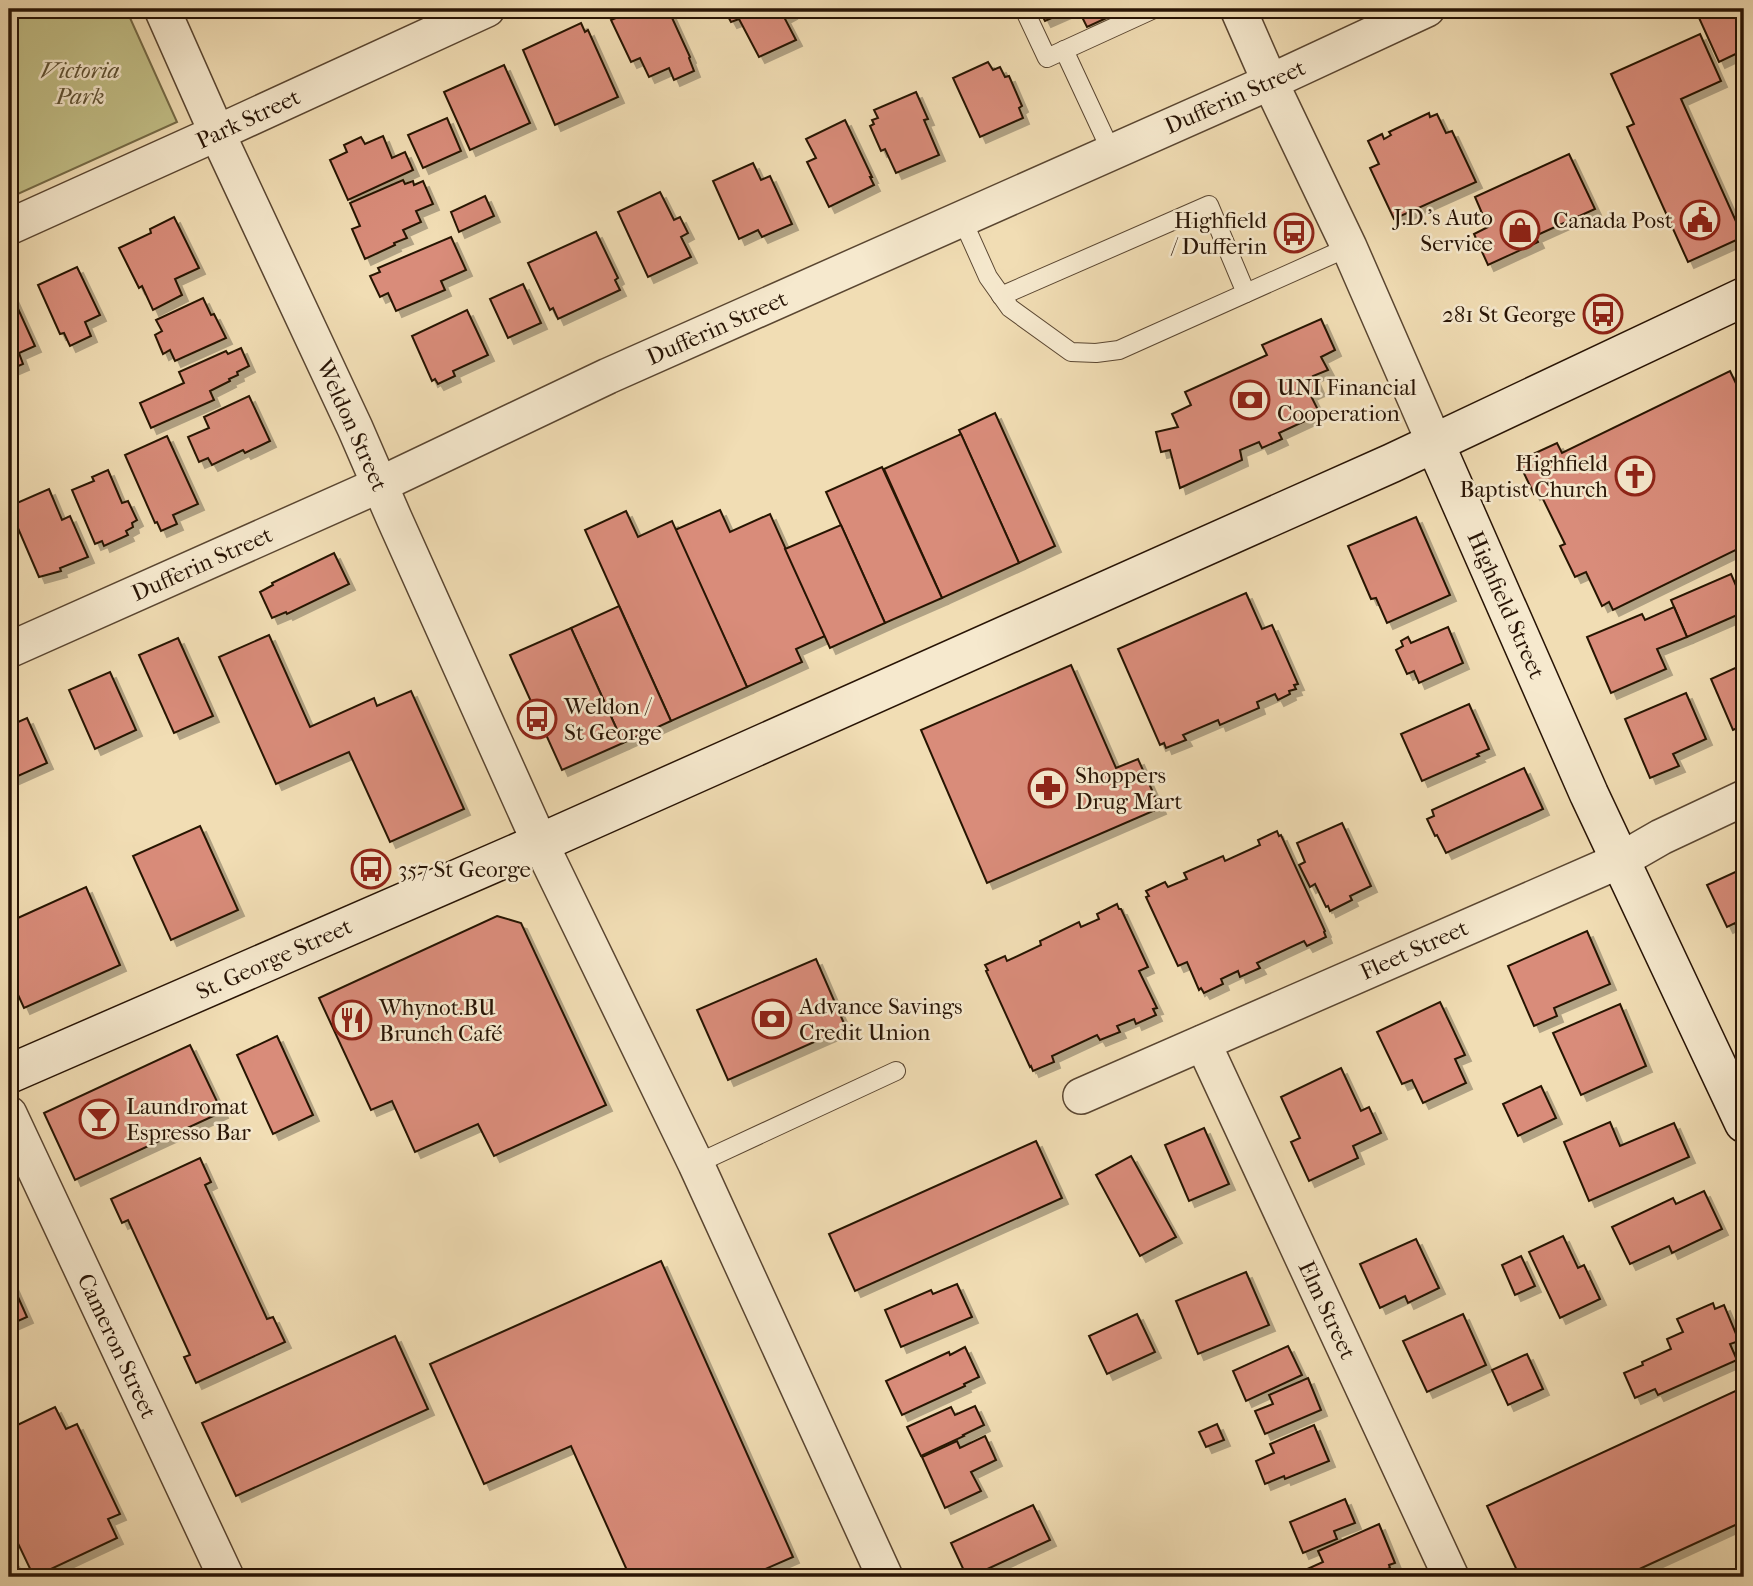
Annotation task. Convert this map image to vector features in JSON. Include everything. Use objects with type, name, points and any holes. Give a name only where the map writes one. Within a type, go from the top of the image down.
[{"type":"main road","name":"St. George Street","points":[[9,1074],[540,843],[1435,444],[1744,297]]},
{"type":"main road","name":"Highfield Street","points":[[1435,444],[1589,794],[1744,1123]]},
{"type":"street","name":"Weldon Street","points":[[162,9],[349,416],[540,843],[696,1164],[885,1577]]},
{"type":"street","name":"Park Street","points":[[9,227],[487,9]]},
{"type":"street","name":"Highfield Street","points":[[1238,9],[1349,247],[1435,444]]},
{"type":"street","name":"Dufferin Street","points":[[9,650],[379,485],[608,376],[1112,153],[1427,9]]},
{"type":"street","name":"Fleet Street","points":[[1081,1096],[1621,860],[1744,797]]},
{"type":"street","name":"Elm Street","points":[[1203,1043],[1451,1577]]},
{"type":"street","name":"Cameron Street","points":[[9,1114],[226,1577]]},
{"type":"lane","points":[[1024,9],[1047,58],[1154,9]]},
{"type":"lane","points":[[1064,50],[1112,153]]},
{"type":"lane","points":[[1001,296],[1209,205],[1247,293]]},
{"type":"lane","points":[[962,219],[988,277],[1010,308],[1071,352],[1119,350],[1349,247]]},
{"type":"lane","points":[[696,1164],[896,1071]]},
{"type":"green space","name":"Victoria Park","points":[[9,9],[126,9],[177,122],[9,198]]},
{"type":"building","points":[[642,9],[668,9],[694,71],[674,80],[669,68],[649,77],[640,58],[631,62],[611,20],[630,12],[632,17],[643,12]]},
{"type":"building","points":[[724,9],[789,9],[791,13],[784,17],[796,40],[759,57],[739,19],[731,22]]},
{"type":"building","points":[[1039,9],[1072,9],[1045,21]]},
{"type":"building","points":[[1078,9],[1126,9],[1087,27]]},
{"type":"building","points":[[1695,9],[1744,9],[1744,50],[1719,62]]},
{"type":"building","points":[[581,23],[585,32],[588,30],[618,97],[555,125],[523,50]]},
{"type":"building","points":[[1700,34],[1721,81],[1681,99],[1743,237],[1688,262],[1627,127],[1634,124],[1611,74]]},
{"type":"building","points":[[988,62],[993,70],[1000,67],[1005,77],[1009,76],[1022,106],[1019,108],[1023,118],[980,137],[953,78]]},
{"type":"building","points":[[504,65],[530,123],[470,150],[444,92]]},
{"type":"building","points":[[916,92],[939,155],[896,173],[885,149],[881,151],[870,126],[874,124],[872,120],[878,118],[874,110]]},
{"type":"building","points":[[1429,113],[1430,117],[1437,114],[1446,133],[1452,131],[1476,182],[1394,219],[1370,168],[1379,164],[1368,141],[1382,134],[1384,139],[1391,135],[1389,132]]},
{"type":"building","points":[[447,118],[461,151],[423,168],[408,135]]},
{"type":"building","points":[[845,120],[874,185],[829,207],[807,162],[816,158],[806,139]]},
{"type":"building","points":[[383,136],[392,158],[405,152],[413,170],[348,200],[330,160],[347,152],[344,145],[361,137],[365,144]]},
{"type":"building","points":[[1569,154],[1595,209],[1535,236],[1538,242],[1488,265],[1474,234],[1488,227],[1475,197]]},
{"type":"building","points":[[753,163],[761,180],[770,176],[792,224],[762,237],[758,230],[739,239],[713,181]]},
{"type":"building","points":[[403,180],[405,184],[413,181],[414,185],[423,181],[433,204],[416,211],[421,222],[403,230],[407,238],[365,259],[352,229],[360,226],[350,203]]},
{"type":"building","points":[[660,192],[674,220],[680,217],[688,233],[681,237],[691,257],[648,277],[618,212]]},
{"type":"building","points":[[485,196],[494,216],[459,232],[451,212]]},
{"type":"building","points":[[174,217],[199,268],[175,279],[182,295],[153,310],[119,248],[151,233],[150,229]]},
{"type":"building","points":[[596,232],[618,278],[615,280],[620,290],[558,319],[553,308],[550,310],[528,263]]},
{"type":"building","points":[[451,237],[466,270],[441,281],[445,290],[396,311],[388,293],[380,297],[370,276],[380,272],[378,268]]},
{"type":"building","points":[[77,267],[100,315],[85,322],[91,336],[70,346],[64,333],[60,334],[38,285]]},
{"type":"building","points":[[523,284],[541,323],[508,338],[490,299]]},
{"type":"building","points":[[9,289],[35,346],[19,353],[23,364],[9,370]]},
{"type":"building","points":[[203,298],[226,338],[175,361],[170,350],[163,354],[155,335],[162,331],[156,320]]},
{"type":"building","points":[[467,310],[488,355],[453,371],[455,376],[438,384],[435,379],[432,381],[412,336]]},
{"type":"building","name":"UNI Financial Cooperation","points":[[1321,319],[1335,350],[1321,357],[1328,370],[1313,376],[1319,390],[1310,394],[1320,414],[1279,433],[1282,439],[1262,448],[1259,442],[1240,450],[1242,460],[1180,488],[1170,450],[1161,452],[1156,432],[1178,427],[1172,414],[1191,405],[1185,392],[1267,355],[1262,345]]},
{"type":"building","points":[[241,348],[249,366],[237,372],[238,375],[229,379],[230,381],[210,391],[214,400],[151,428],[140,403],[184,383],[179,372],[226,351],[228,354]]},
{"type":"building","name":"Highfield Baptist Church","points":[[1730,371],[1744,400],[1744,546],[1613,610],[1609,602],[1602,606],[1586,572],[1575,577],[1560,546],[1565,544],[1539,491],[1534,494],[1518,461],[1557,443],[1562,453]]},
{"type":"building","points":[[249,396],[270,441],[212,465],[208,458],[199,462],[188,437],[209,428],[204,417]]},
{"type":"building","points":[[995,413],[1055,546],[1019,563],[959,430]]},
{"type":"building","points":[[961,434],[1019,563],[942,598],[884,469]]},
{"type":"building","points":[[167,436],[198,504],[173,515],[177,524],[161,531],[125,455]]},
{"type":"building","points":[[882,467],[942,598],[885,623],[826,492]]},
{"type":"building","points":[[108,470],[122,503],[128,501],[137,520],[132,523],[133,527],[126,531],[128,535],[104,546],[102,541],[95,544],[72,490],[94,481],[92,477]]},
{"type":"building","points":[[49,489],[62,520],[70,516],[88,557],[60,568],[61,571],[39,577],[10,506]]},
{"type":"building","points":[[720,510],[730,532],[770,514],[825,636],[796,649],[802,662],[747,687],[675,530]]},
{"type":"building","points":[[626,511],[638,537],[672,521],[747,687],[671,721],[585,530]]},
{"type":"building","points":[[1416,517],[1450,595],[1387,623],[1376,598],[1371,599],[1348,546]]},
{"type":"building","points":[[841,525],[885,623],[830,648],[785,549]]},
{"type":"building","points":[[334,553],[349,584],[287,614],[286,612],[272,618],[260,592],[273,585],[272,583]]},
{"type":"building","points":[[1731,574],[1744,604],[1744,612],[1687,637],[1671,600]]},
{"type":"building","points":[[1246,593],[1262,629],[1272,625],[1298,684],[1294,685],[1296,689],[1278,700],[1275,694],[1257,702],[1259,708],[1220,725],[1218,720],[1183,735],[1186,740],[1166,748],[1164,743],[1160,745],[1118,649]]},
{"type":"building","points":[[619,606],[671,721],[623,743],[571,628]]},
{"type":"building","points":[[1674,607],[1687,637],[1657,649],[1666,669],[1611,693],[1587,637],[1642,614],[1645,620]]},
{"type":"building","points":[[1448,627],[1463,663],[1419,683],[1414,671],[1407,674],[1396,650],[1403,646],[1401,641],[1408,637],[1411,643]]},
{"type":"building","points":[[571,628],[623,743],[562,770],[510,655]]},
{"type":"building","points":[[269,635],[310,727],[374,698],[377,706],[411,691],[464,809],[390,842],[349,752],[276,784],[219,657]]},
{"type":"building","points":[[178,638],[213,716],[174,733],[139,655]]},
{"type":"building","points":[[1744,664],[1744,725],[1733,730],[1711,679]]},
{"type":"building","name":"Shoppers Drug Mart","points":[[1071,665],[1116,768],[1138,759],[1160,808],[987,883],[921,730]]},
{"type":"building","points":[[110,672],[136,730],[95,749],[69,690]]},
{"type":"building","points":[[1686,693],[1706,739],[1673,754],[1679,766],[1650,778],[1625,719]]},
{"type":"building","points":[[1469,704],[1489,749],[1422,781],[1401,734]]},
{"type":"building","points":[[27,718],[47,763],[9,780],[9,726]]},
{"type":"building","points":[[1524,768],[1543,809],[1446,853],[1427,819],[1434,816],[1432,810]]},
{"type":"building","points":[[1342,823],[1371,886],[1350,896],[1352,900],[1330,911],[1315,884],[1310,887],[1299,865],[1305,862],[1297,843]]},
{"type":"building","points":[[200,826],[238,910],[171,940],[133,856]]},
{"type":"building","points":[[1277,831],[1326,937],[1307,946],[1304,941],[1257,963],[1260,968],[1240,977],[1238,971],[1221,979],[1223,984],[1204,993],[1201,988],[1199,990],[1187,962],[1178,966],[1146,897],[1149,896],[1146,891],[1165,882],[1168,887],[1187,879],[1184,873],[1223,856],[1225,861],[1260,845],[1258,840]]},
{"type":"building","points":[[1744,868],[1744,943],[1735,923],[1727,927],[1707,885]]},
{"type":"building","points":[[86,887],[120,965],[24,1008],[9,975],[9,922]]},
{"type":"building","points":[[1117,904],[1148,967],[1139,971],[1157,1008],[1153,1009],[1156,1015],[1136,1024],[1134,1019],[1117,1026],[1120,1032],[1100,1040],[1097,1035],[1052,1056],[1054,1062],[1033,1071],[985,965],[1005,956],[1007,961],[1041,945],[1040,941],[1079,922],[1081,927],[1099,919],[1097,914]]},
{"type":"building","points":[[497,916],[521,923],[606,1105],[494,1156],[478,1124],[415,1152],[392,1101],[371,1110],[319,998]]},
{"type":"building","points":[[1587,931],[1610,984],[1554,1008],[1557,1016],[1534,1026],[1508,966]]},
{"type":"building","name":"Advance Savings Credit Union","points":[[816,959],[846,1028],[728,1080],[697,1010]]},
{"type":"building","points":[[1440,1002],[1465,1055],[1455,1059],[1466,1083],[1423,1103],[1412,1080],[1402,1084],[1377,1032]]},
{"type":"building","points":[[1620,1004],[1646,1066],[1581,1095],[1553,1033]]},
{"type":"building","points":[[277,1036],[313,1115],[273,1134],[237,1055]]},
{"type":"building","points":[[190,1045],[222,1112],[75,1180],[44,1113]]},
{"type":"building","points":[[1341,1068],[1361,1111],[1369,1107],[1381,1133],[1353,1146],[1358,1158],[1309,1181],[1291,1142],[1300,1138],[1281,1097]]},
{"type":"building","points":[[1541,1086],[1556,1118],[1518,1136],[1503,1104]]},
{"type":"building","points":[[1610,1122],[1620,1146],[1674,1123],[1689,1157],[1589,1201],[1564,1142]]},
{"type":"building","points":[[1204,1128],[1229,1184],[1189,1201],[1165,1145]]},
{"type":"building","points":[[1036,1141],[1062,1198],[855,1291],[829,1234]]},
{"type":"building","points":[[1131,1156],[1176,1237],[1140,1256],[1096,1175]]},
{"type":"building","points":[[200,1158],[211,1182],[205,1185],[267,1319],[273,1317],[285,1342],[196,1383],[184,1357],[190,1355],[128,1220],[122,1223],[111,1199]]},
{"type":"building","points":[[1704,1191],[1722,1229],[1672,1253],[1669,1246],[1630,1264],[1612,1227],[1673,1198],[1676,1204]]},
{"type":"building","points":[[1563,1236],[1578,1268],[1584,1265],[1600,1299],[1560,1318],[1529,1252]]},
{"type":"building","points":[[1416,1239],[1439,1288],[1408,1303],[1405,1296],[1380,1308],[1360,1264]]},
{"type":"building","points":[[1521,1256],[1535,1286],[1515,1295],[1502,1265]]},
{"type":"building","points":[[661,1261],[793,1557],[747,1577],[630,1577],[571,1446],[484,1484],[430,1364]]},
{"type":"building","points":[[1246,1272],[1269,1325],[1198,1354],[1176,1301]]},
{"type":"building","points":[[9,1277],[27,1317],[9,1325]]},
{"type":"building","points":[[957,1284],[972,1317],[901,1347],[885,1310],[931,1290],[933,1294]]},
{"type":"building","points":[[1713,1303],[1715,1309],[1724,1305],[1739,1341],[1730,1344],[1737,1360],[1658,1395],[1655,1389],[1635,1398],[1624,1373],[1671,1349],[1667,1339],[1683,1332],[1677,1319]]},
{"type":"building","points":[[1137,1314],[1155,1352],[1107,1374],[1089,1336]]},
{"type":"building","points":[[1463,1314],[1486,1365],[1427,1392],[1403,1341]]},
{"type":"building","points":[[395,1336],[428,1409],[236,1496],[202,1423]]},
{"type":"building","points":[[1288,1346],[1302,1375],[1246,1401],[1233,1371]]},
{"type":"building","points":[[965,1347],[979,1377],[902,1415],[886,1381]]},
{"type":"building","points":[[1527,1354],[1543,1389],[1508,1405],[1492,1370]]},
{"type":"building","points":[[1308,1378],[1321,1410],[1265,1434],[1255,1411],[1273,1404],[1269,1395]]},
{"type":"building","points":[[1744,1387],[1744,1521],[1622,1577],[1520,1577],[1487,1506]]},
{"type":"building","points":[[975,1406],[984,1425],[921,1456],[907,1427],[951,1407],[955,1415]]},
{"type":"building","points":[[55,1407],[66,1429],[77,1424],[120,1514],[108,1519],[117,1538],[34,1577],[15,1537],[9,1540],[9,1429]]},
{"type":"building","points":[[1217,1424],[1224,1440],[1206,1447],[1199,1432]]},
{"type":"building","points":[[1314,1425],[1329,1461],[1265,1484],[1256,1461],[1274,1453],[1270,1444]]},
{"type":"building","points":[[985,1436],[996,1460],[971,1472],[981,1491],[945,1508],[922,1457],[957,1441],[960,1448]]},
{"type":"building","points":[[1345,1499],[1355,1523],[1334,1531],[1337,1539],[1303,1553],[1290,1522]]},
{"type":"building","points":[[1033,1505],[1050,1540],[967,1577],[951,1543]]},
{"type":"building","points":[[1379,1524],[1395,1563],[1389,1565],[1390,1568],[1369,1577],[1308,1577],[1305,1570],[1323,1562],[1318,1551]]},
{"type":"building","points":[[13,1561],[21,1577],[9,1577],[9,1563]]},
{"type":"place","name":"Canada Post","points":[[1700,220]]},
{"type":"place","name":"J.D.'s Auto Service","points":[[1520,230]]},
{"type":"place","name":"Highfield / Dufferin","points":[[1294,233]]},
{"type":"place","name":"281 St George","points":[[1603,314]]},
{"type":"place","name":"UNI Financial Cooperation","points":[[1250,400]]},
{"type":"place","name":"Highfield Baptist Church","points":[[1635,476]]},
{"type":"place","name":"Weldon / St George","points":[[537,719]]},
{"type":"place","name":"Shoppers Drug Mart","points":[[1048,788]]},
{"type":"place","name":"357 St George","points":[[371,869]]},
{"type":"place","name":"Advance Savings Credit Union","points":[[772,1019]]},
{"type":"place","name":"Whynot.BU Brunch Café","points":[[352,1020]]},
{"type":"place","name":"Laundromat Espresso Bar","points":[[99,1119]]}]
